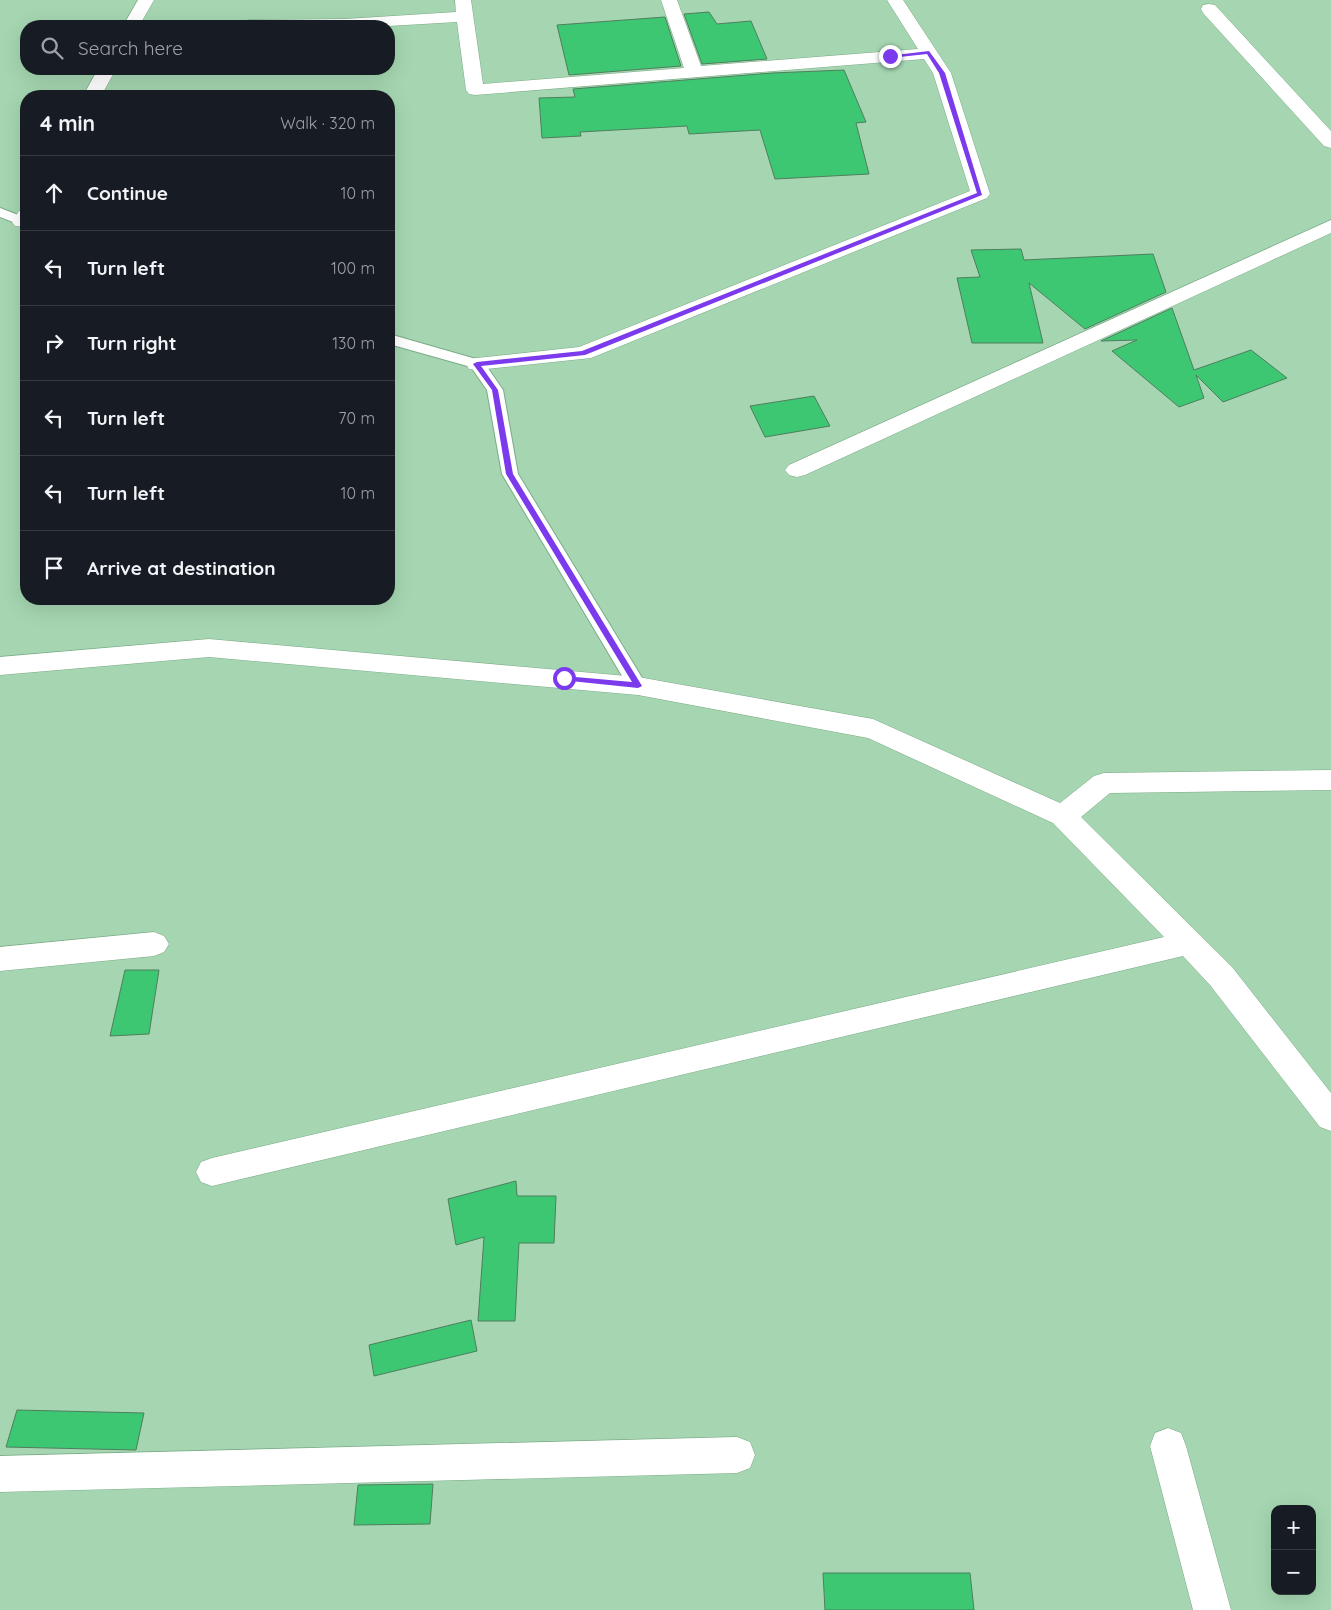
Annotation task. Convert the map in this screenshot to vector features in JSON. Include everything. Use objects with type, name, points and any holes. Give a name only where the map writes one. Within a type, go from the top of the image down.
[{"type":"street","points":[[134,20],[146,0]]},
{"type":"street","points":[[669,0],[694,72]]},
{"type":"street","points":[[477,364],[583,353],[980,194],[942,73],[896,0]]},
{"type":"street","points":[[375,20],[464,8],[475,90],[929,53]]},
{"type":"street","points":[[1209,9],[1331,142]]},
{"type":"street","points":[[95,90],[104,75]]},
{"type":"street","points":[[797,470],[1328,232]]},
{"type":"street","points":[[0,666],[210,648],[638,686],[873,729],[1063,816],[1221,976],[1331,1117]]},
{"type":"street","points":[[1063,816],[1104,783],[1331,780]]},
{"type":"street","points":[[212,1172],[1188,942]]},
{"type":"street","points":[[0,959],[154,944]]},
{"type":"street","points":[[1168,1446],[1212,1610]]},
{"type":"street","points":[[0,1474],[737,1455]]},
{"type":"lane","points":[[0,212],[20,218]]},
{"type":"lane","points":[[395,341],[477,364],[495,390],[510,474],[638,686]]},
{"type":"building","points":[[709,12],[717,24],[751,21],[767,59],[702,64],[684,14]]},
{"type":"building","points":[[665,17],[681,66],[569,75],[557,25]]},
{"type":"building","points":[[844,70],[866,122],[856,123],[869,174],[775,179],[760,130],[689,134],[687,126],[580,132],[581,136],[542,138],[539,98],[575,97],[573,89],[772,73]]},
{"type":"building","points":[[1021,249],[1024,260],[1153,254],[1166,292],[1085,329],[1029,283],[1043,343],[972,343],[957,278],[980,277],[971,250]]},
{"type":"building","points":[[1172,308],[1194,370],[1251,350],[1287,378],[1223,402],[1196,375],[1204,398],[1179,407],[1112,351],[1137,340],[1101,341]]},
{"type":"building","points":[[814,396],[830,426],[765,437],[750,406]]},
{"type":"building","points":[[125,970],[159,970],[149,1034],[110,1036]]},
{"type":"building","points":[[516,1181],[517,1196],[556,1196],[554,1243],[519,1243],[515,1321],[478,1321],[484,1237],[456,1245],[448,1199]]},
{"type":"building","points":[[471,1320],[477,1351],[374,1376],[369,1345]]},
{"type":"building","points":[[17,1410],[144,1413],[136,1450],[6,1447]]},
{"type":"building","points":[[433,1484],[430,1524],[354,1525],[358,1485]]},
{"type":"building","points":[[823,1573],[970,1573],[974,1610],[825,1610]]},
{"type":"route","points":[[564,678],[638,686],[510,474],[495,390],[477,364],[583,353],[980,194],[942,73],[929,53],[890,56]]}]
